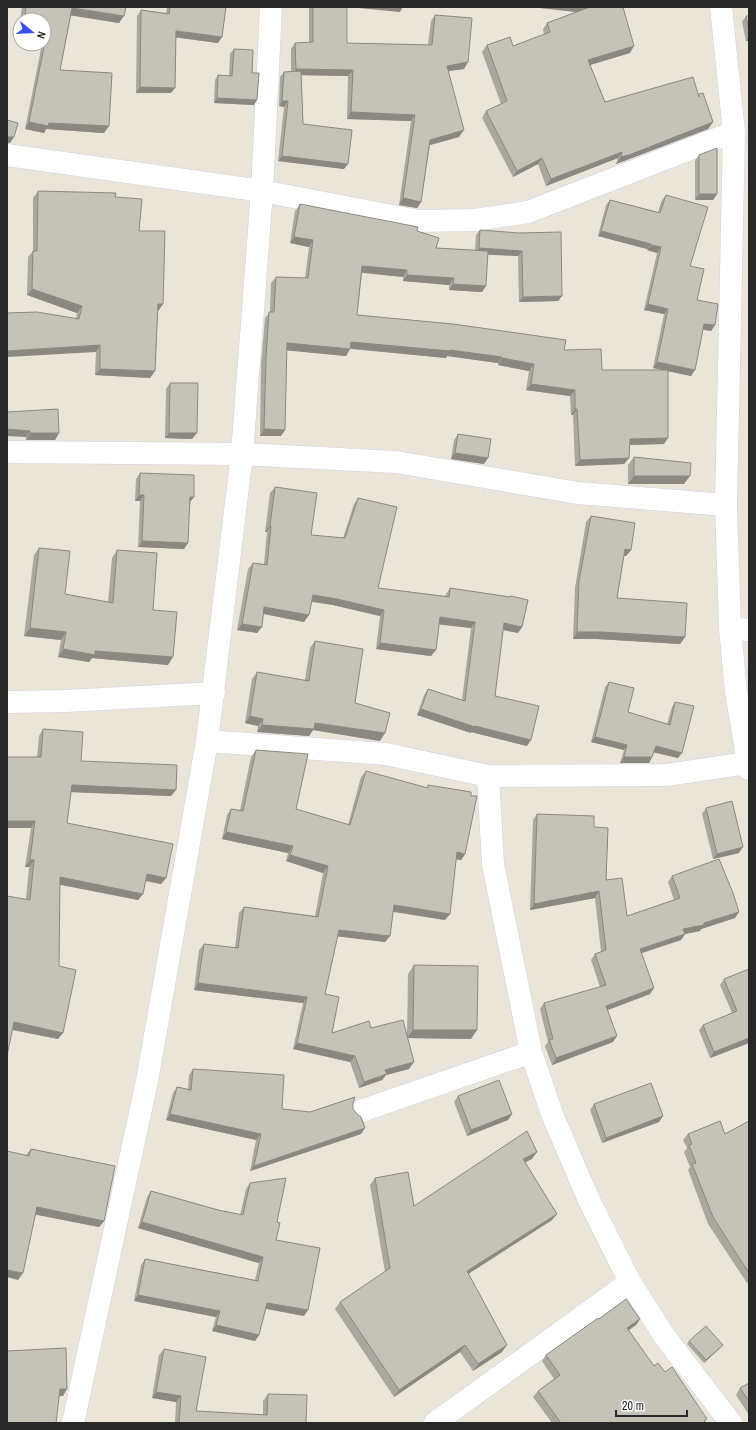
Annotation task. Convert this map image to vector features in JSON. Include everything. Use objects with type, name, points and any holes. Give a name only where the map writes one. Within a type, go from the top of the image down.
[{"type":"street","points":[[73,1423],[147,1081],[207,741],[214,693],[242,454],[262,191],[271,7]]},
{"type":"street","points":[[207,741],[386,754],[488,776],[666,775],[748,766],[736,692],[740,629],[726,505],[734,132],[721,7]]},
{"type":"street","points":[[7,155],[262,191],[418,221],[475,220],[528,212],[734,132]]},
{"type":"street","points":[[7,452],[242,454],[396,462],[578,493],[726,505]]},
{"type":"street","points":[[7,702],[66,702],[214,693]]},
{"type":"street","points":[[488,776],[493,864],[531,1052],[552,1114],[585,1191],[630,1282],[665,1337],[731,1423]]},
{"type":"street","points":[[361,1111],[531,1052]]},
{"type":"street","points":[[435,1423],[630,1282]]},
{"type":"building","points":[[26,7],[126,7],[124,16],[72,8],[60,70],[112,73],[109,126],[49,123],[48,126],[29,122],[43,52],[52,52],[52,12],[25,12]]},
{"type":"building","points":[[170,7],[226,7],[222,37],[176,31],[175,88],[140,87],[141,10],[169,14]]},
{"type":"building","points":[[313,7],[347,7],[347,43],[432,45],[435,15],[472,18],[468,62],[447,66],[464,130],[430,140],[421,202],[403,198],[415,115],[351,112],[353,70],[296,69],[295,43],[313,42]]},
{"type":"building","points":[[590,7],[623,7],[634,46],[588,60],[605,102],[693,77],[699,97],[699,94],[703,93],[713,122],[629,155],[621,157],[622,152],[551,179],[542,158],[517,171],[486,111],[507,101],[487,45],[510,37],[513,46],[550,32],[547,23]]},
{"type":"building","points":[[746,16],[749,16],[749,31]]},
{"type":"building","points":[[234,49],[253,50],[252,73],[259,73],[257,100],[217,98],[218,75],[232,76]]},
{"type":"building","points":[[301,71],[303,124],[352,130],[348,164],[282,156],[288,101],[282,101],[284,72]]},
{"type":"building","points":[[7,120],[18,123],[14,137],[7,137]]},
{"type":"building","points":[[717,148],[717,194],[699,194],[699,155]]},
{"type":"building","points":[[38,191],[116,193],[115,197],[142,199],[139,231],[165,231],[163,304],[158,304],[155,371],[100,369],[100,345],[7,351],[7,313],[37,312],[79,319],[82,306],[32,289],[33,251],[37,251]]},
{"type":"building","points":[[666,195],[708,207],[690,266],[704,269],[697,300],[718,304],[715,325],[704,324],[695,370],[657,362],[668,309],[648,304],[661,247],[601,231],[610,200],[660,213]]},
{"type":"building","points":[[300,204],[418,227],[417,231],[439,238],[436,248],[488,251],[486,286],[453,284],[454,278],[407,275],[407,270],[362,266],[357,315],[453,324],[566,340],[564,350],[601,349],[602,370],[668,370],[668,438],[630,439],[629,458],[580,460],[577,409],[575,409],[575,390],[531,384],[534,364],[502,357],[450,350],[351,342],[350,349],[287,343],[285,430],[264,429],[269,312],[274,312],[276,277],[308,278],[313,240],[294,237]]},
{"type":"building","points":[[480,230],[519,233],[561,232],[562,296],[523,297],[522,251],[479,248]]},
{"type":"building","points":[[170,383],[198,383],[197,433],[169,433]]},
{"type":"building","points":[[58,409],[59,433],[30,433],[30,431],[7,429],[7,412]]},
{"type":"building","points":[[458,434],[491,439],[488,458],[455,453]]},
{"type":"building","points":[[634,457],[691,463],[690,476],[634,476]]},
{"type":"building","points":[[140,473],[194,475],[194,497],[190,497],[188,543],[142,541],[144,495],[139,495]]},
{"type":"building","points":[[275,487],[317,493],[311,535],[345,538],[358,498],[397,507],[378,588],[449,597],[450,588],[511,596],[528,600],[522,627],[504,623],[495,696],[539,706],[531,740],[475,727],[421,709],[428,689],[465,701],[475,622],[440,617],[436,650],[380,643],[384,610],[313,595],[309,615],[264,607],[262,627],[242,624],[253,563],[267,565]]},
{"type":"building","points":[[591,516],[635,523],[631,550],[625,549],[617,598],[687,603],[685,637],[577,632],[579,581]]},
{"type":"building","points":[[39,548],[70,551],[65,594],[113,603],[117,550],[157,553],[153,610],[177,612],[173,657],[95,651],[95,655],[63,649],[66,632],[30,628]]},
{"type":"building","points":[[315,641],[363,649],[355,703],[390,713],[385,733],[315,723],[314,729],[262,725],[263,719],[250,716],[257,672],[309,681]]},
{"type":"building","points":[[609,682],[634,688],[628,712],[670,725],[675,702],[694,706],[682,753],[656,746],[652,757],[624,757],[627,745],[595,737]]},
{"type":"building","points":[[43,729],[83,732],[81,761],[177,765],[176,790],[72,785],[67,823],[173,844],[166,878],[147,874],[143,894],[60,877],[59,966],[76,970],[63,1033],[14,1022],[7,1056],[7,896],[30,900],[34,860],[30,860],[35,821],[7,821],[7,757],[41,757]]},
{"type":"building","points":[[256,750],[308,754],[296,809],[350,825],[366,771],[428,788],[428,785],[471,792],[471,796],[477,796],[465,854],[457,852],[450,914],[394,905],[390,936],[339,930],[325,994],[339,997],[332,1033],[369,1021],[371,1028],[403,1020],[414,1062],[385,1070],[387,1074],[364,1082],[355,1056],[297,1043],[307,997],[198,983],[204,944],[238,948],[244,907],[318,917],[328,866],[290,855],[293,846],[226,832],[231,809],[243,811]]},
{"type":"building","points":[[732,801],[743,847],[717,854],[706,808]]},
{"type":"building","points":[[537,814],[594,816],[594,827],[608,828],[606,880],[622,878],[627,916],[680,898],[672,876],[719,859],[739,912],[704,923],[704,925],[683,929],[685,934],[640,949],[654,988],[606,1006],[617,1036],[556,1058],[549,1040],[553,1039],[544,1003],[606,985],[595,954],[606,950],[599,891],[534,904]]},
{"type":"building","points":[[414,965],[478,966],[477,1030],[413,1030]]},
{"type":"building","points":[[749,969],[749,1038],[714,1052],[703,1025],[737,1011],[724,979]]},
{"type":"building","points":[[193,1069],[284,1075],[282,1109],[310,1112],[355,1097],[353,1109],[361,1117],[365,1128],[254,1166],[261,1134],[170,1114],[177,1087],[191,1090]]},
{"type":"building","points":[[499,1080],[512,1114],[471,1130],[458,1096]]},
{"type":"building","points":[[651,1083],[663,1116],[606,1138],[594,1104]]},
{"type":"building","points":[[720,1121],[725,1134],[749,1121],[749,1273],[713,1217],[692,1164],[696,1163],[689,1145],[692,1144],[688,1134]]},
{"type":"building","points":[[527,1131],[537,1152],[523,1159],[557,1214],[467,1271],[507,1345],[478,1364],[465,1345],[399,1390],[340,1302],[390,1268],[375,1178],[408,1172],[414,1206]]},
{"type":"building","points":[[31,1149],[115,1166],[104,1221],[37,1207],[23,1273],[7,1270],[7,1151],[29,1156]]},
{"type":"building","points":[[286,1178],[277,1222],[280,1223],[276,1240],[320,1248],[308,1310],[267,1303],[259,1335],[216,1325],[220,1311],[138,1295],[145,1259],[258,1281],[263,1257],[142,1222],[151,1191],[218,1210],[243,1215],[250,1183]]},
{"type":"building","points":[[626,1299],[640,1319],[627,1328],[654,1366],[658,1363],[665,1372],[672,1367],[707,1419],[704,1421],[706,1423],[561,1423],[538,1391],[560,1375],[546,1355]]},
{"type":"building","points":[[706,1326],[723,1345],[706,1360],[689,1341]]},
{"type":"building","points":[[66,1348],[67,1389],[60,1389],[56,1423],[7,1423],[7,1351]]},
{"type":"building","points":[[164,1349],[206,1357],[196,1411],[267,1415],[268,1394],[307,1395],[306,1423],[179,1423],[181,1396],[156,1392]]},
{"type":"building","points":[[749,1383],[749,1401],[740,1388]]}]
